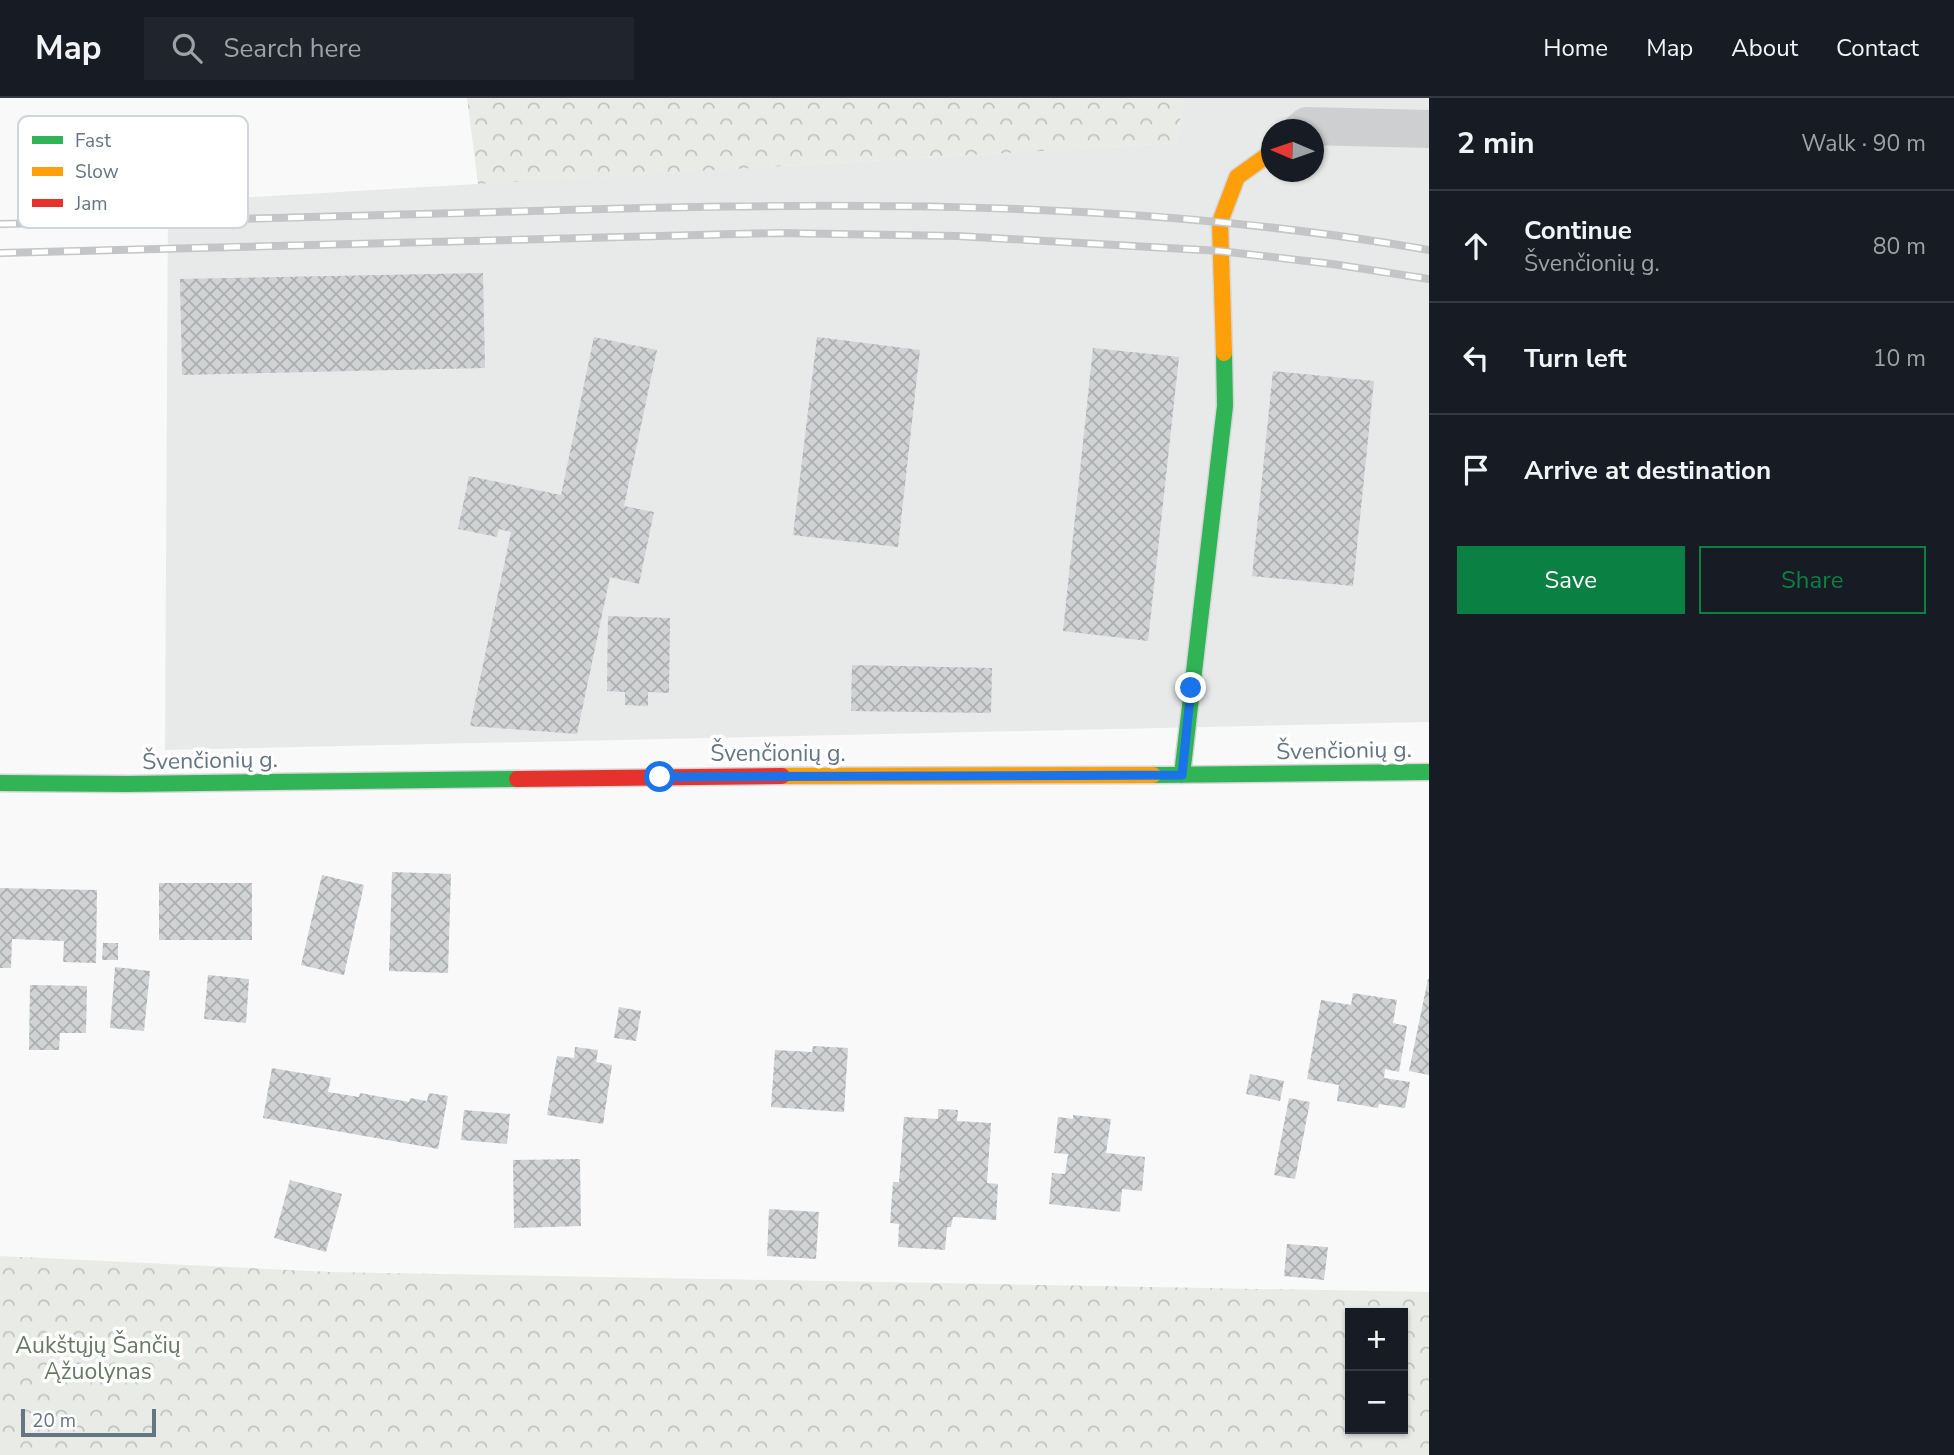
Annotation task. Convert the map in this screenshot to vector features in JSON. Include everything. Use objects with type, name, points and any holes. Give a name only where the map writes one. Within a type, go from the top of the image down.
[{"type":"street","points":[[1324,126],[1429,129]]},
{"type":"street","points":[[1182,775],[1225,406],[1220,222],[1237,177],[1261,160]]},
{"type":"street","name":"Švenčionių g.","points":[[0,783],[1429,772]]},
{"type":"shaded area","points":[[1184,98],[1429,98],[1429,722],[165,750],[168,228],[248,228],[248,197],[1176,143]]},
{"type":"green space","points":[[467,98],[1184,98],[1176,143],[478,184]]},
{"type":"green space","name":"Aukštųjų Šančių Ąžuolynas","points":[[0,1256],[331,1272],[1429,1292],[1429,1455],[0,1455]]},
{"type":"building","points":[[483,273],[485,368],[182,375],[180,279]]},
{"type":"building","points":[[594,337],[657,350],[624,506],[654,512],[639,584],[610,577],[577,734],[470,726],[511,532],[499,529],[497,537],[458,529],[469,476],[561,495]]},
{"type":"building","points":[[817,337],[920,350],[898,547],[793,535]]},
{"type":"building","points":[[1093,348],[1179,357],[1148,641],[1063,631]]},
{"type":"building","points":[[1273,371],[1374,381],[1353,586],[1252,576]]},
{"type":"building","points":[[608,616],[670,618],[669,693],[648,692],[648,706],[625,705],[625,692],[607,691]]},
{"type":"building","points":[[852,665],[992,668],[991,713],[851,711]]},
{"type":"building","points":[[392,872],[451,874],[448,973],[389,971]]},
{"type":"building","points":[[322,875],[364,885],[344,975],[301,965]]},
{"type":"building","points":[[159,883],[252,883],[252,940],[159,940]]},
{"type":"building","points":[[0,888],[97,890],[96,963],[63,962],[64,941],[12,939],[11,968],[0,968]]},
{"type":"building","points":[[103,943],[118,943],[118,960],[102,960]]},
{"type":"building","points":[[115,967],[150,971],[144,1031],[110,1028]]},
{"type":"building","points":[[208,975],[249,979],[246,1023],[204,1019]]},
{"type":"building","points":[[1429,979],[1429,1075],[1409,1071]]},
{"type":"building","points":[[30,985],[87,986],[86,1033],[60,1033],[59,1050],[29,1050]]},
{"type":"building","points":[[1353,993],[1397,1000],[1393,1023],[1407,1026],[1399,1072],[1385,1069],[1384,1078],[1410,1082],[1405,1108],[1379,1104],[1378,1108],[1337,1101],[1339,1085],[1307,1079],[1321,1000],[1351,1005]]},
{"type":"building","points":[[619,1007],[641,1011],[636,1041],[614,1038]]},
{"type":"building","points":[[813,1046],[848,1048],[844,1112],[771,1107],[775,1050],[812,1052]]},
{"type":"building","points":[[575,1047],[598,1050],[596,1062],[612,1065],[603,1124],[547,1115],[557,1056],[574,1058]]},
{"type":"building","points":[[272,1068],[331,1078],[328,1092],[359,1097],[360,1093],[409,1102],[410,1098],[427,1101],[429,1093],[448,1096],[438,1149],[263,1118]]},
{"type":"building","points":[[1250,1074],[1284,1081],[1280,1101],[1246,1094]]},
{"type":"building","points":[[1289,1098],[1310,1102],[1295,1179],[1274,1175]]},
{"type":"building","points":[[938,1109],[958,1110],[957,1121],[991,1123],[987,1183],[998,1184],[996,1220],[953,1217],[951,1227],[947,1227],[945,1250],[898,1247],[899,1224],[890,1223],[893,1182],[899,1182],[904,1117],[938,1119]]},
{"type":"building","points":[[464,1110],[510,1114],[507,1144],[461,1140]]},
{"type":"building","points":[[1073,1115],[1111,1119],[1106,1153],[1145,1157],[1142,1191],[1122,1189],[1120,1212],[1049,1204],[1052,1173],[1065,1174],[1068,1154],[1054,1153],[1058,1117],[1073,1119]]},
{"type":"building","points":[[580,1159],[581,1226],[514,1228],[513,1160]]},
{"type":"building","points":[[290,1180],[342,1194],[326,1252],[274,1238]]},
{"type":"building","points":[[769,1209],[819,1212],[816,1259],[767,1256]]},
{"type":"building","points":[[1287,1244],[1328,1247],[1324,1280],[1284,1276]]},
{"type":"railway","points":[[248,219],[730,207],[964,207],[1197,220],[1313,232],[1429,250]]},
{"type":"railway","points":[[0,224],[18,224]]},
{"type":"railway","points":[[0,253],[778,233],[957,236],[1220,251],[1429,279]]},
{"type":"traffic: fast","points":[[1182,775],[1225,406],[1224,353]]},
{"type":"traffic: fast","points":[[1153,775],[1429,772]]},
{"type":"traffic: fast","points":[[0,783],[517,779]]},
{"type":"traffic: slow","points":[[1224,353],[1220,222],[1237,177],[1261,160]]},
{"type":"traffic: slow","points":[[782,776],[1153,775]]},
{"type":"traffic: jam","points":[[517,779],[782,776]]},
{"type":"route","points":[[660,777],[1182,775],[1191,688]]}]
